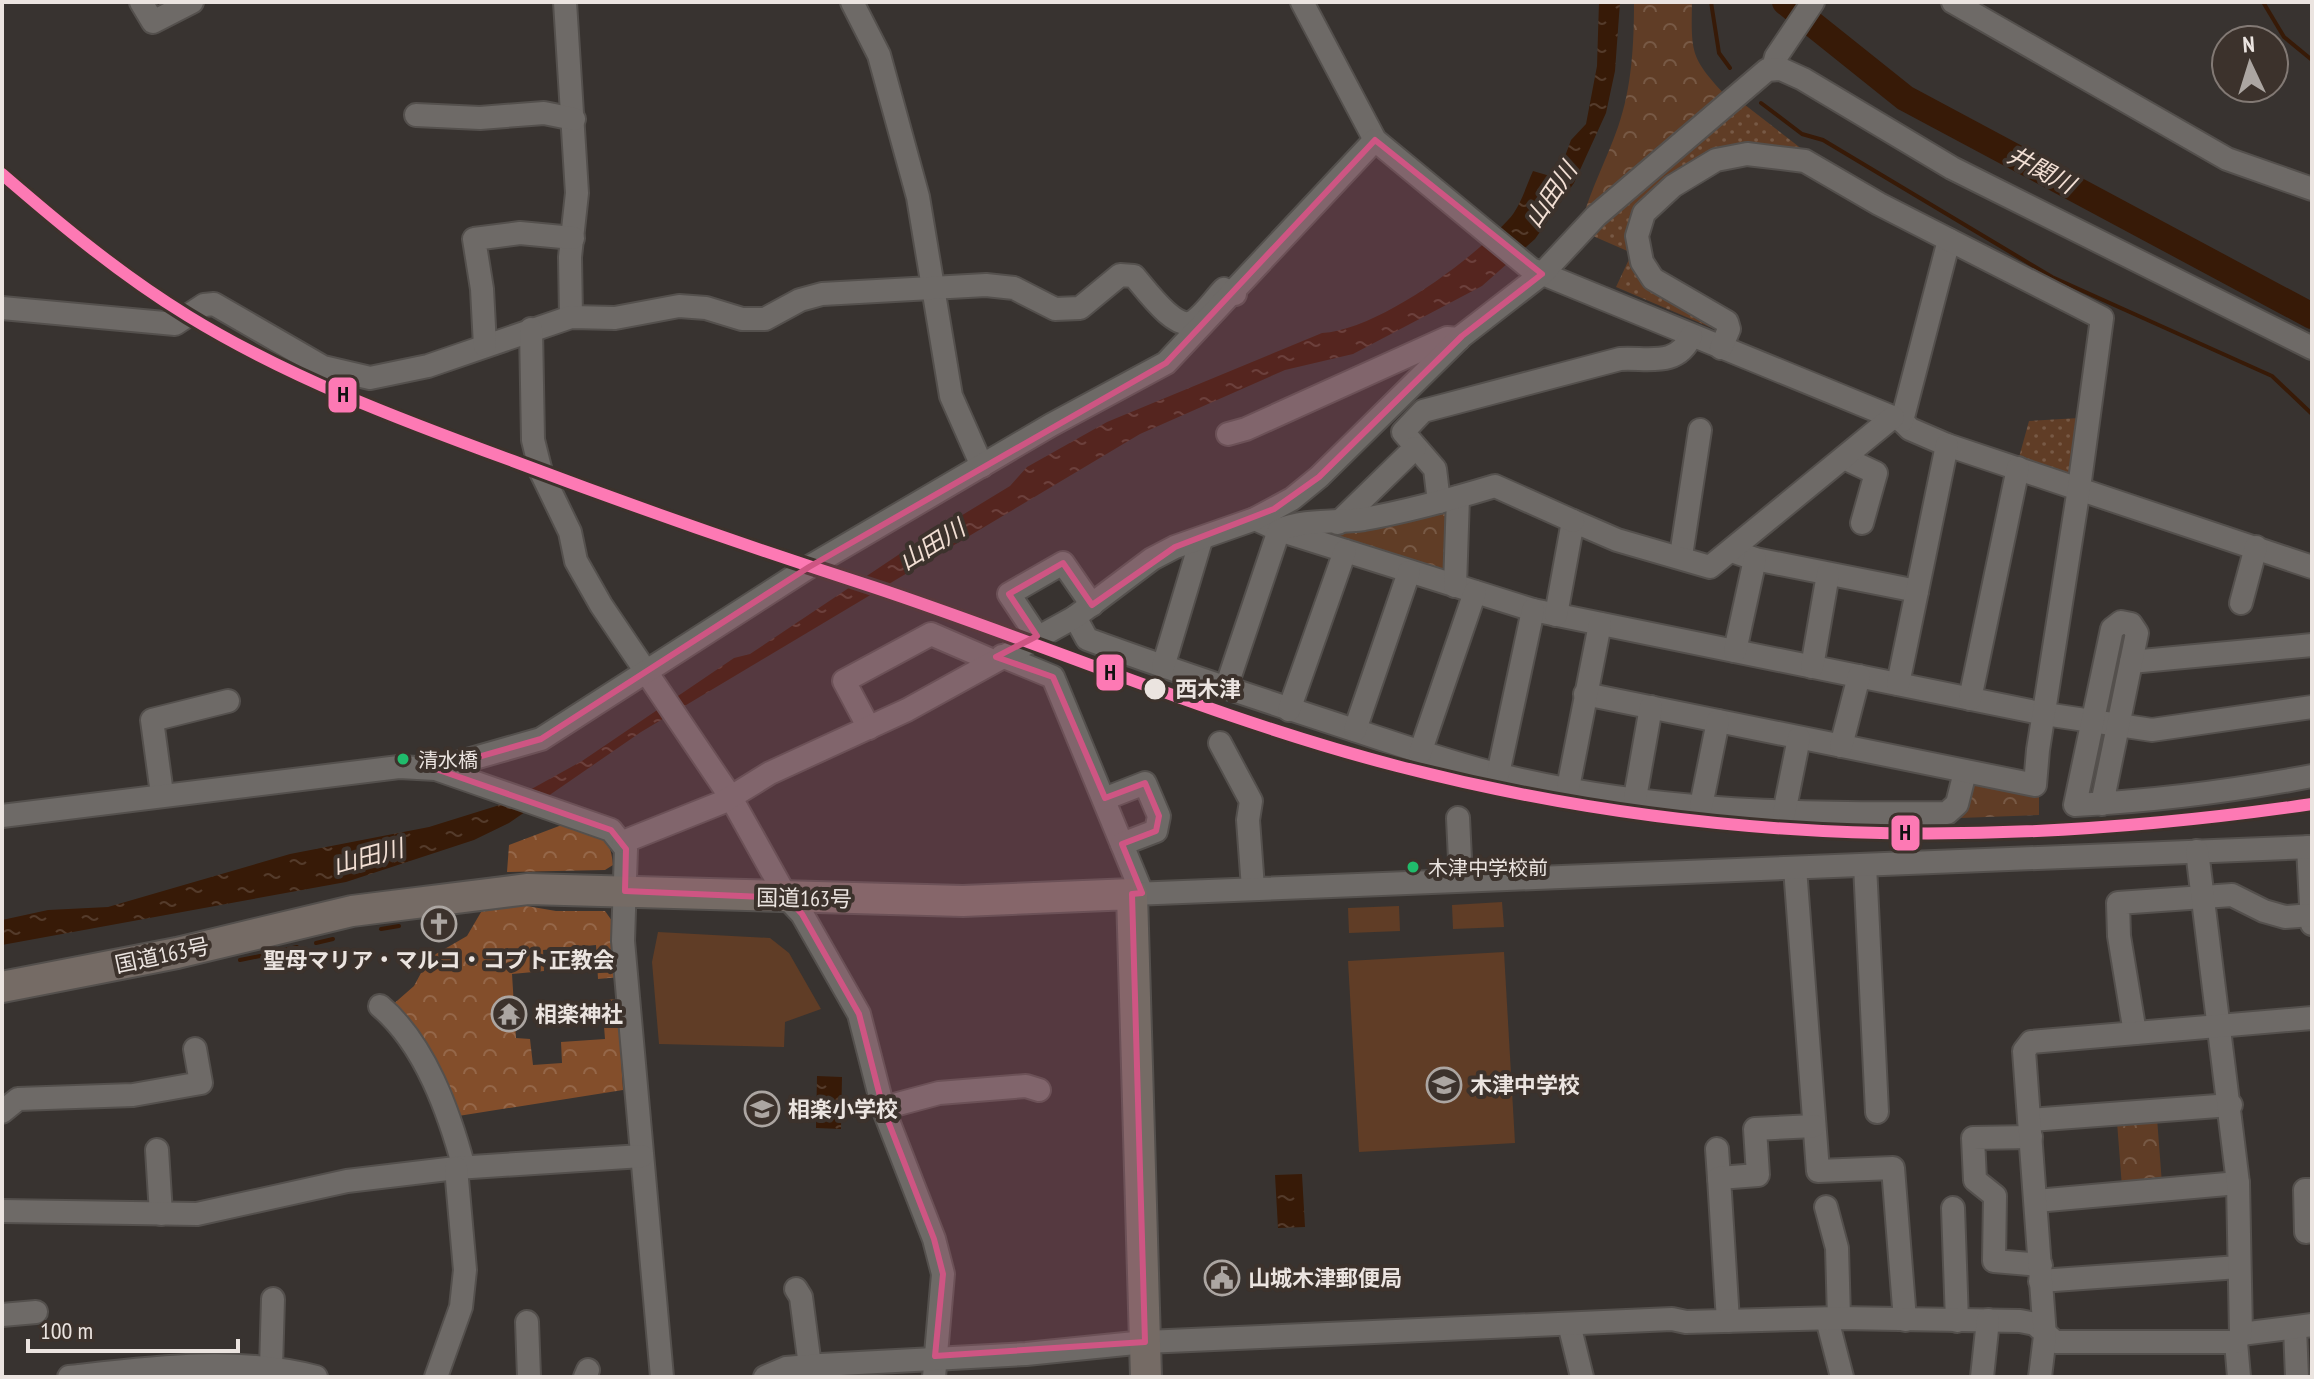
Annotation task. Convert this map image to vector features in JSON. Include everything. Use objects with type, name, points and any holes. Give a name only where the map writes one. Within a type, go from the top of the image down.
[{"type":"highway","name":"国道163号","points":[[2,987],[406,903],[528,889],[963,901],[1137,893]]},
{"type":"highway","points":[[1137,893],[1146,1377]]},
{"type":"street","points":[[141,2],[153,22],[192,2]]},
{"type":"street","points":[[565,2],[577,193],[571,317]]},
{"type":"street","points":[[852,2],[879,55],[918,197],[951,396],[982,466]]},
{"type":"street","points":[[1302,2],[1375,140],[1479,228],[1537,272],[1897,419],[1910,429],[1947,445],[2312,567]]},
{"type":"street","points":[[623,842],[730,796],[770,773],[869,728],[1084,611],[1152,559],[1175,547],[1255,519],[1292,499],[1319,477],[1459,339],[1596,216],[1775,63],[1813,2]]},
{"type":"street","points":[[1953,2],[2227,159],[2312,189]]},
{"type":"street","points":[[1775,63],[1952,168],[2076,233],[2312,348]]},
{"type":"street","points":[[416,115],[480,118],[544,113],[574,119]]},
{"type":"street","points":[[2,816],[352,771],[436,769],[541,739],[650,678],[809,567],[1166,363],[1235,294],[1375,140]]},
{"type":"street","points":[[1585,694],[2035,785],[2102,318],[1949,240],[1805,161],[1747,154],[1707,163],[1652,204],[1641,220],[1637,245],[1647,271],[1659,284],[1727,322],[1729,329],[1721,348]]},
{"type":"street","points":[[485,346],[482,289],[474,239],[520,233],[573,238]]},
{"type":"street","points":[[1226,688],[1279,530],[1299,522],[1338,523],[1414,510],[1495,486],[1617,540],[1681,556],[1710,567],[1897,419],[1949,240]]},
{"type":"street","points":[[2,308],[175,324],[204,305],[214,304],[323,367],[370,378],[405,373],[571,317],[615,318],[679,306],[706,308],[742,319],[765,319],[811,296],[986,285],[1014,288],[1055,309],[1080,308],[1120,275],[1134,276],[1166,313],[1183,323],[1192,322],[1224,289],[1235,294]]},
{"type":"street","points":[[531,329],[530,407],[541,472],[570,532],[576,561],[730,796],[787,898],[802,914],[859,1014],[883,1108],[934,1239],[943,1274],[935,1367]]},
{"type":"street","points":[[1420,753],[1465,589],[1448,500],[1435,469],[1403,432],[1423,411],[1620,359],[1645,362],[1665,359],[1682,350],[1691,336]]},
{"type":"street","points":[[1228,434],[1246,429],[1447,338],[1459,339]]},
{"type":"street","points":[[1681,556],[1700,430]]},
{"type":"street","points":[[1898,684],[1947,445]]},
{"type":"street","points":[[1338,523],[1415,448]]},
{"type":"street","points":[[1844,458],[1876,473],[1862,523]]},
{"type":"street","points":[[1970,699],[2018,468]]},
{"type":"street","points":[[1255,519],[1279,530],[1533,610],[2045,714],[2152,730],[2312,707]]},
{"type":"street","points":[[1556,615],[1573,521]]},
{"type":"street","points":[[1163,667],[1201,540]]},
{"type":"street","points":[[2241,603],[2256,547]]},
{"type":"street","points":[[1289,710],[1345,551]]},
{"type":"street","points":[[1732,551],[1755,559],[1917,591]]},
{"type":"street","points":[[1735,651],[1755,559]]},
{"type":"street","points":[[1037,636],[1009,594],[1063,563],[1084,611],[1087,639],[1289,710],[1420,753],[1498,774],[1568,788],[1701,806],[1784,813],[1947,813],[1957,804],[1965,772]]},
{"type":"street","points":[[1355,730],[1409,572]]},
{"type":"street","points":[[1812,667],[1828,574]]},
{"type":"street","points":[[1498,774],[1533,610]]},
{"type":"street","points":[[2102,804],[2137,633],[2131,624],[2121,622],[2112,629],[2075,805],[2102,804],[2199,797],[2312,776]]},
{"type":"street","points":[[1568,788],[1600,624]]},
{"type":"street","points":[[869,728],[844,681],[931,634],[1053,677],[1122,844],[1137,893],[2310,847],[2312,918],[2285,917],[2264,911],[2232,895],[2118,903],[2119,936],[2135,1033]]},
{"type":"street","points":[[2131,662],[2312,645]]},
{"type":"street","points":[[1841,746],[1859,676]]},
{"type":"street","points":[[162,794],[152,720],[228,701]]},
{"type":"street","points":[[1635,798],[1651,707]]},
{"type":"street","points":[[1701,806],[1718,721]]},
{"type":"street","points":[[1784,813],[1799,738]]},
{"type":"street","points":[[1220,743],[1251,801],[1248,820],[1253,888]]},
{"type":"street","points":[[436,769],[611,830],[623,842],[623,941],[662,1377]]},
{"type":"street","points":[[1104,799],[1145,783],[1159,816],[1156,831],[1122,844]]},
{"type":"street","points":[[1458,818],[1461,880]]},
{"type":"street","points":[[2197,851],[2215,1007],[2221,1026],[2231,1105],[2238,1183],[2239,1377]]},
{"type":"street","points":[[1865,865],[1877,1112]]},
{"type":"street","points":[[1795,868],[1818,1171],[1893,1168],[1905,1320]]},
{"type":"street","points":[[380,1006],[392,1015],[443,1103],[460,1168],[465,1270],[461,1307],[436,1377]]},
{"type":"street","points":[[2040,1377],[2045,1336],[2024,1051],[2031,1042],[2312,1018]]},
{"type":"street","points":[[2,1112],[18,1099],[133,1095],[201,1083],[195,1049]]},
{"type":"street","points":[[883,1108],[939,1093],[1026,1086],[1039,1090]]},
{"type":"street","points":[[2231,1105],[1973,1138],[1975,1180],[1995,1196],[1994,1261],[2040,1273],[2239,1267]]},
{"type":"street","points":[[1719,1178],[1758,1175],[1755,1129],[1814,1126]]},
{"type":"street","points":[[1717,1149],[1728,1321]]},
{"type":"street","points":[[157,1150],[161,1214]]},
{"type":"street","points":[[2,1211],[197,1214],[347,1181],[460,1168],[642,1156]]},
{"type":"street","points":[[2036,1201],[2238,1183]]},
{"type":"street","points":[[2312,1190],[2305,1190],[2306,1232],[2312,1231]]},
{"type":"street","points":[[1826,1207],[1837,1248],[1833,1319],[1842,1377]]},
{"type":"street","points":[[1953,1208],[1957,1321]]},
{"type":"street","points":[[796,1289],[801,1297],[810,1366]]},
{"type":"street","points":[[273,1299],[280,1371]]},
{"type":"street","points":[[2,1315],[36,1312]]},
{"type":"street","points":[[765,1377],[786,1368],[935,1367],[1145,1342],[1672,1319],[1686,1322],[1988,1320],[2035,1324],[2055,1342],[2238,1338],[2303,1326],[2297,1377]]},
{"type":"street","points":[[1982,1377],[1988,1320]]},
{"type":"street","points":[[527,1322],[529,1377]]},
{"type":"street","points":[[1569,1324],[1582,1377]]},
{"type":"street","points":[[69,1377],[180,1367],[280,1371],[316,1377]]},
{"type":"highlighted area","points":[[1375,140],[1542,274],[1462,336],[1319,477],[1274,509],[1175,547],[1092,605],[1063,563],[1009,594],[1037,636],[996,657],[1053,677],[1105,798],[1145,783],[1159,816],[1156,831],[1122,844],[1142,893],[1132,894],[1145,1342],[935,1356],[943,1274],[934,1239],[883,1108],[859,1014],[802,914],[787,898],[625,891],[626,849],[611,830],[436,769],[541,739],[809,567],[1166,363]]},
{"type":"green space","points":[[1634,2],[1692,2],[1692,34],[1696,55],[1706,73],[1727,97],[1582,221],[1618,127],[1626,96],[1633,49]]},
{"type":"green space","points":[[1740,101],[1807,153],[1736,148],[1651,193],[1631,250],[1719,325],[1719,331],[1616,287],[1632,253],[1586,233]]},
{"type":"green space","points":[[2079,418],[2071,474],[2066,477],[2018,461],[2029,421]]},
{"type":"green space","points":[[1443,507],[1452,512],[1447,574],[1302,527],[1392,523],[1410,520]]},
{"type":"green space","points":[[1975,782],[2039,796],[2039,815],[1960,818],[1967,784]]},
{"type":"green space","points":[[567,823],[593,832],[605,840],[612,854],[613,865],[605,870],[507,872],[509,845]]},
{"type":"green space","points":[[1502,902],[1504,927],[1453,929],[1452,905]]},
{"type":"green space","name":"相楽神社","points":[[521,905],[556,911],[605,911],[615,925],[620,977],[598,979],[596,945],[543,950],[544,971],[512,974],[516,1038],[530,1039],[533,1065],[562,1063],[561,1042],[605,1039],[602,1000],[621,999],[622,1022],[619,1027],[623,1090],[452,1117],[390,1007],[414,986],[429,958],[467,936],[484,907]]},
{"type":"green space","points":[[1399,906],[1400,931],[1349,933],[1348,908]]},
{"type":"green space","points":[[658,932],[770,938],[789,953],[821,1009],[785,1022],[784,1047],[659,1044],[652,962]]},
{"type":"green space","points":[[1504,952],[1515,1143],[1359,1152],[1348,961]]},
{"type":"green space","points":[[2157,1118],[2162,1184],[2122,1187],[2117,1122]]},
{"type":"water","name":"山田川","points":[[1599,2],[1620,2],[1615,71],[1606,113],[1574,183],[1535,239],[1482,286],[1353,354],[1285,370],[1140,434],[641,732],[509,823],[474,840],[346,882],[2,945],[2,920],[48,910],[108,907],[290,854],[429,827],[506,803],[582,761],[734,658],[750,654],[913,545],[1010,486],[1027,467],[1107,422],[1322,333],[1344,329],[1395,307],[1447,273],[1492,237],[1516,209],[1533,171],[1557,178],[1571,140],[1586,124],[1597,66]]},
{"type":"water","points":[[817,1076],[842,1077],[841,1129],[816,1128]]},
{"type":"water","points":[[1302,1174],[1305,1227],[1278,1228],[1275,1175]]},
{"type":"waterway","points":[[1711,2],[1719,53],[1730,68]]},
{"type":"waterway","name":"井関川","points":[[1785,2],[1905,98],[2312,316]]},
{"type":"waterway","points":[[2263,2],[2284,37],[2312,60]]},
{"type":"waterway","points":[[1761,103],[1802,134],[1823,140],[2052,277],[2272,376],[2312,414]]},
{"type":"waterway","points":[[381,929],[399,926]]},
{"type":"waterway","points":[[316,943],[333,939]]},
{"type":"waterway","points":[[279,951],[297,947]]},
{"type":"waterway","points":[[240,960],[260,956]]},
{"type":"transit line","name":"H","points":[[2,174],[92,249],[163,300],[266,359],[346,396],[429,430],[737,542],[938,609],[1264,727],[1397,766],[1512,792],[1626,812],[1740,825],[1853,832],[1966,833],[2080,829],[2312,804]]},
{"type":"place","name":"西木津","points":[[1155,689]]},
{"type":"place","name":"清水橋","points":[[403,759]]},
{"type":"place","name":"木津中学校前","points":[[1413,867]]},
{"type":"place","name":"聖母マリア・マルコ・コプト正教会","points":[[439,924]]},
{"type":"place","name":"相楽神社","points":[[509,1014]]},
{"type":"place","name":"木津中学校","points":[[1444,1085]]},
{"type":"place","name":"相楽小学校","points":[[762,1109]]},
{"type":"place","name":"山城木津郵便局","points":[[1222,1278]]}]
